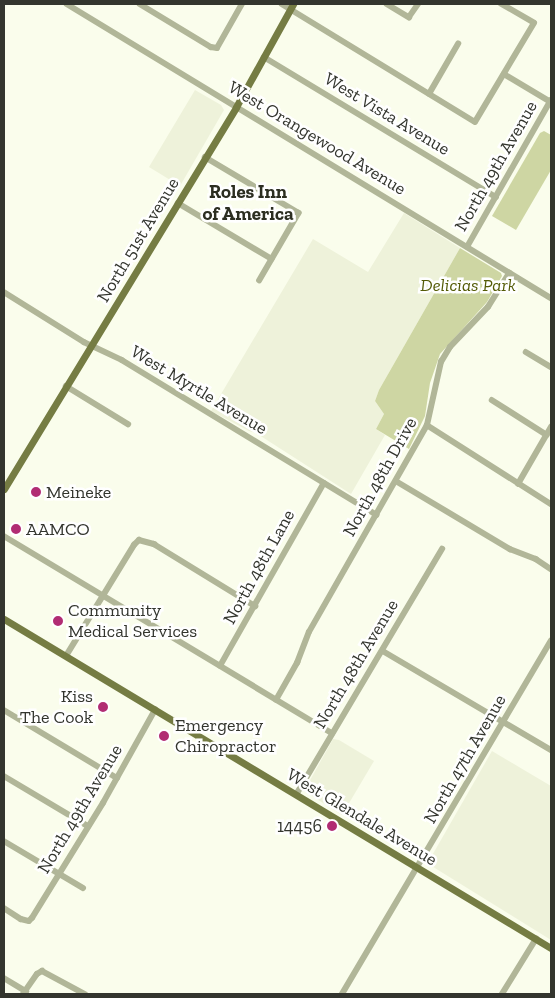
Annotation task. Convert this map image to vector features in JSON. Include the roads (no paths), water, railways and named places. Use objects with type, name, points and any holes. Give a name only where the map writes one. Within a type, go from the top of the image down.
[{"type":"main road","name":"North 51st Avenue","points":[[4,489],[236,107],[291,6]]},
{"type":"main road","name":"West Glendale Avenue","points":[[4,619],[551,948]]},
{"type":"street","name":"West Orangewood Avenue","points":[[66,4],[551,298]]},
{"type":"street","points":[[140,4],[211,47],[217,48],[242,4]]},
{"type":"street","points":[[282,4],[291,6],[475,122],[534,23],[501,4]]},
{"type":"street","points":[[387,4],[409,18],[418,4]]},
{"type":"street","points":[[428,94],[458,44]]},
{"type":"street","name":"West Vista Avenue","points":[[264,56],[496,196]]},
{"type":"street","points":[[504,74],[551,101]]},
{"type":"street","name":"North 49th Avenue","points":[[467,247],[551,101]]},
{"type":"street","points":[[205,157],[299,213],[260,280]]},
{"type":"street","points":[[178,203],[272,259]]},
{"type":"street","name":"North 48th Drive","points":[[276,700],[297,663],[309,632],[427,425],[441,362],[450,347],[488,308],[509,273]]},
{"type":"street","name":"West Myrtle Avenue","points":[[4,292],[92,345],[132,366],[377,515]]},
{"type":"street","points":[[526,352],[551,367]]},
{"type":"street","points":[[66,386],[128,424]]},
{"type":"street","points":[[492,400],[547,435]]},
{"type":"street","points":[[427,425],[551,504]]},
{"type":"street","points":[[518,484],[551,427]]},
{"type":"street","points":[[396,481],[510,549],[536,559],[551,569]]},
{"type":"street","name":"North 48th Lane","points":[[220,666],[324,483]]},
{"type":"street","points":[[4,536],[332,734]]},
{"type":"street","points":[[66,656],[134,545],[139,540],[154,544],[255,606]]},
{"type":"street","name":"North 48th Avenue","points":[[296,795],[442,549]]},
{"type":"street","name":"North 47th Avenue","points":[[342,994],[504,722],[549,651],[551,641]]},
{"type":"street","points":[[383,651],[551,750]]},
{"type":"street","points":[[4,710],[117,778]]},
{"type":"street","name":"North 49th Avenue","points":[[4,908],[28,921],[117,778],[155,710]]},
{"type":"street","points":[[4,776],[88,826]]},
{"type":"street","points":[[4,841],[83,888]]},
{"type":"street","points":[[502,994],[536,939]]},
{"type":"street","points":[[4,978],[25,993],[37,974],[42,971],[85,994]]},
{"type":"place","name":"Meineke","points":[[36,492]]},
{"type":"place","name":"AAMCO","points":[[16,529]]},
{"type":"place","name":"Community Medical Services","points":[[58,621]]},
{"type":"place","name":"Kiss The Cook","points":[[103,707]]},
{"type":"place","name":"Emergency Chiropractor","points":[[164,736]]},
{"type":"place","name":"14456","points":[[332,826]]},
{"type":"district","name":"Roles Inn of America","points":[[248,203]]},
{"type":"park label","name":"Delicias Park","points":[[468,285]]}]
